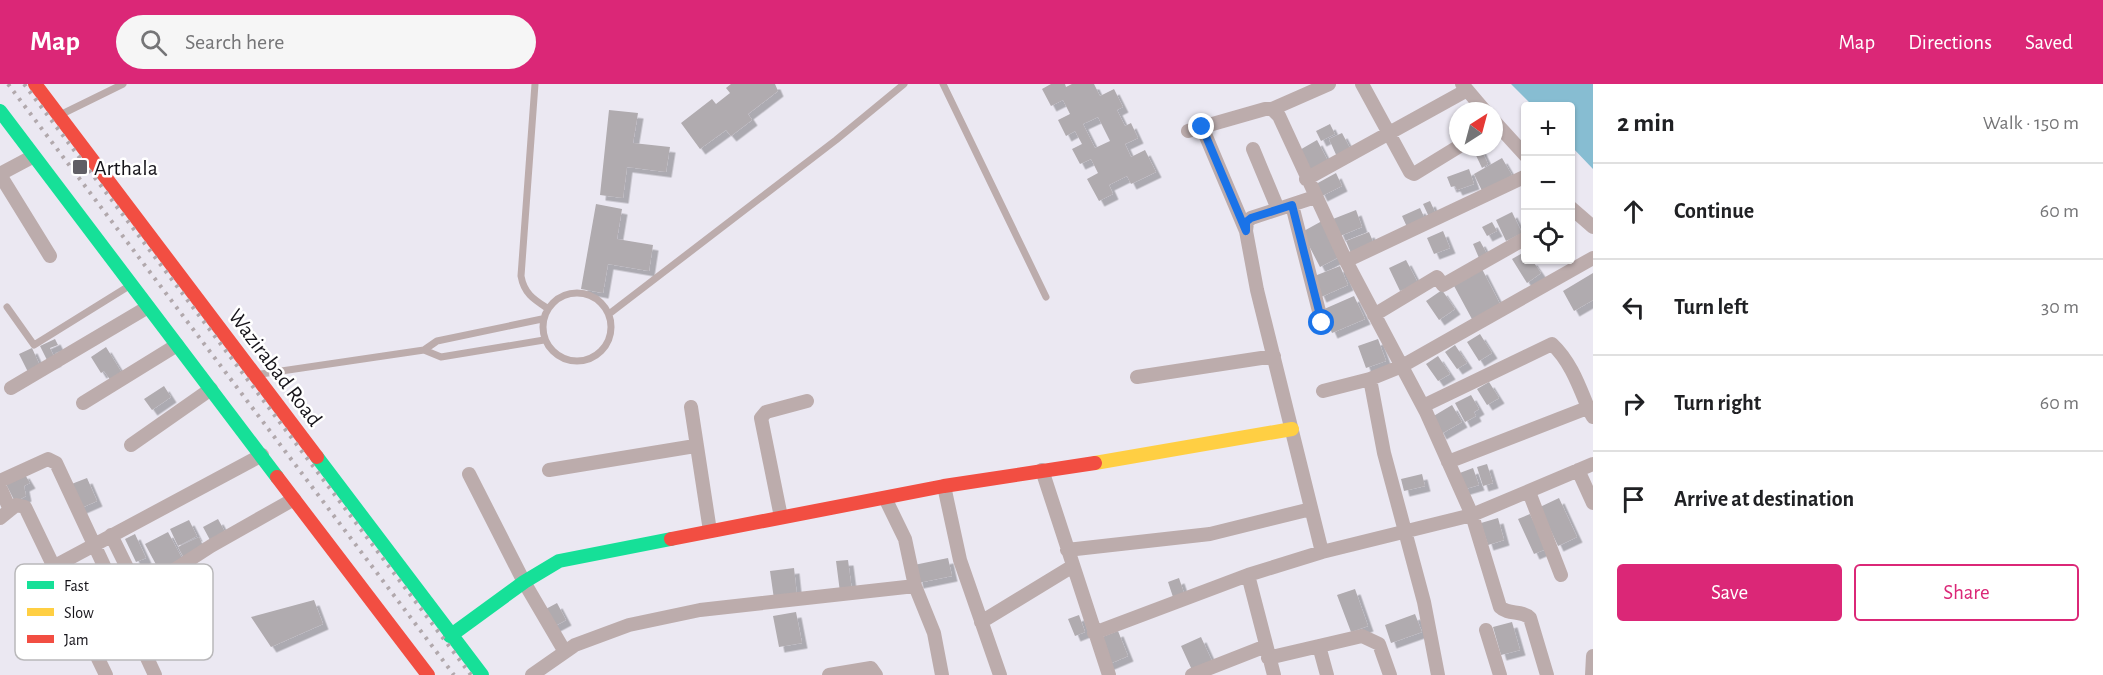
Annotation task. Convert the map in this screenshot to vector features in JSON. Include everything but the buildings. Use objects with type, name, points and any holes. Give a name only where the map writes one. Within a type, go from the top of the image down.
[{"type":"main road","name":"Wazirabad Road","points":[[35,84],[256,374],[450,636],[482,675]]},
{"type":"main road","points":[[0,111],[32,157],[262,455],[421,673]]},
{"type":"main road","points":[[450,636],[524,582],[559,561],[944,486],[1185,449],[1292,429]]},
{"type":"street","points":[[1188,131],[1272,109],[1329,84]]},
{"type":"street","points":[[1362,84],[1410,172],[1414,174],[1449,153]]},
{"type":"street","points":[[1306,179],[1389,134],[1464,87],[1477,102]]},
{"type":"street","points":[[1272,109],[1279,116],[1306,179],[1346,261],[1423,406],[1472,515],[1500,607],[1505,611],[1525,614],[1530,618],[1547,675]]},
{"type":"street","points":[[1202,127],[1246,231],[1322,552]]},
{"type":"street","points":[[1503,132],[1521,151]]},
{"type":"street","points":[[1253,149],[1278,209]]},
{"type":"street","points":[[32,157],[0,174],[50,256]]},
{"type":"street","points":[[1346,261],[1521,178]]},
{"type":"street","points":[[1246,231],[1248,219],[1315,197]]},
{"type":"street","points":[[1292,205],[1322,323]]},
{"type":"street","points":[[1573,210],[1593,227]]},
{"type":"street","points":[[1374,315],[1437,277],[1443,285],[1521,241]]},
{"type":"street","points":[[1323,390],[1370,379],[1402,366],[1593,258]]},
{"type":"street","points":[[11,388],[148,307]]},
{"type":"street","points":[[1423,406],[1552,344],[1567,362],[1591,414]]},
{"type":"street","points":[[83,403],[177,345]]},
{"type":"street","points":[[1137,377],[1274,356]]},
{"type":"street","points":[[1370,379],[1384,453],[1424,602],[1438,675]]},
{"type":"street","points":[[131,445],[211,389]]},
{"type":"street","points":[[781,517],[761,418],[766,412],[807,401]]},
{"type":"street","points":[[691,408],[695,446],[710,531]]},
{"type":"street","points":[[1448,462],[1582,410],[1591,414]]},
{"type":"street","points":[[549,470],[695,446]]},
{"type":"street","points":[[58,564],[262,455]]},
{"type":"street","points":[[0,481],[48,459],[53,460],[102,564]]},
{"type":"street","points":[[1094,633],[1248,575],[1322,552],[1472,515],[1593,464]]},
{"type":"street","points":[[1042,470],[1108,672],[1092,675]]},
{"type":"street","points":[[1578,470],[1593,502]]},
{"type":"street","points":[[469,474],[524,582],[565,652]]},
{"type":"street","points":[[944,486],[960,560],[1000,675]]},
{"type":"street","points":[[0,487],[5,514],[16,506],[25,507],[54,564]]},
{"type":"street","points":[[1529,492],[1561,575]]},
{"type":"street","points":[[885,498],[905,539],[915,586],[934,633],[942,675]]},
{"type":"street","points":[[183,564],[210,546],[294,500]]},
{"type":"street","points":[[1067,550],[1210,534],[1311,509]]},
{"type":"street","points":[[111,535],[126,564]]},
{"type":"street","points":[[981,622],[1073,566]]},
{"type":"street","points":[[1248,575],[1274,675]]},
{"type":"street","points":[[532,675],[575,645],[629,625],[700,610],[915,586]]},
{"type":"street","points":[[1486,630],[1500,675]]},
{"type":"street","points":[[1192,675],[1267,652],[1319,646],[1362,636],[1379,644],[1389,675]]},
{"type":"street","points":[[1319,646],[1328,675]]},
{"type":"street","points":[[1592,675],[1593,656]]},
{"type":"street","points":[[99,660],[106,675]]},
{"type":"street","points":[[148,660],[155,675]]},
{"type":"street","points":[[829,675],[871,668],[876,675]]},
{"type":"lane","points":[[59,116],[123,84]]},
{"type":"lane","points":[[535,84],[521,276],[523,287],[528,294],[547,308]]},
{"type":"lane","points":[[609,314],[836,140],[904,84]]},
{"type":"lane","points":[[943,84],[1046,297]]},
{"type":"lane","points":[[7,307],[34,345],[131,285]]},
{"type":"lane","points":[[572,292],[587,293],[600,301],[609,314],[612,329],[607,344],[597,356],[582,361],[567,360],[554,352],[544,340],[542,319],[547,308],[557,297],[572,292]]},
{"type":"lane","points":[[256,374],[424,350],[437,341],[542,319]]},
{"type":"lane","points":[[424,350],[441,357],[544,340]]},
{"type":"water","points":[[1511,84],[1593,84],[1593,169],[1575,150],[1575,102],[1529,102]]},
{"type":"railway","points":[[8,84],[454,675]]},
{"type":"railway","points":[[24,84],[471,675]]},
{"type":"traffic: fast","points":[[0,111],[277,477]]},
{"type":"traffic: fast","points":[[317,457],[482,675]]},
{"type":"traffic: fast","points":[[450,636],[524,582],[559,561],[671,539]]},
{"type":"traffic: slow","points":[[1095,463],[1292,429]]},
{"type":"traffic: jam","points":[[35,84],[317,457]]},
{"type":"traffic: jam","points":[[671,539],[944,486],[1095,463]]},
{"type":"traffic: jam","points":[[277,477],[428,675]]},
{"type":"place","name":"Arthala","points":[[80,167]]},
{"type":"route","points":[[1202,127],[1246,231],[1248,219],[1292,205],[1322,323]]}]
